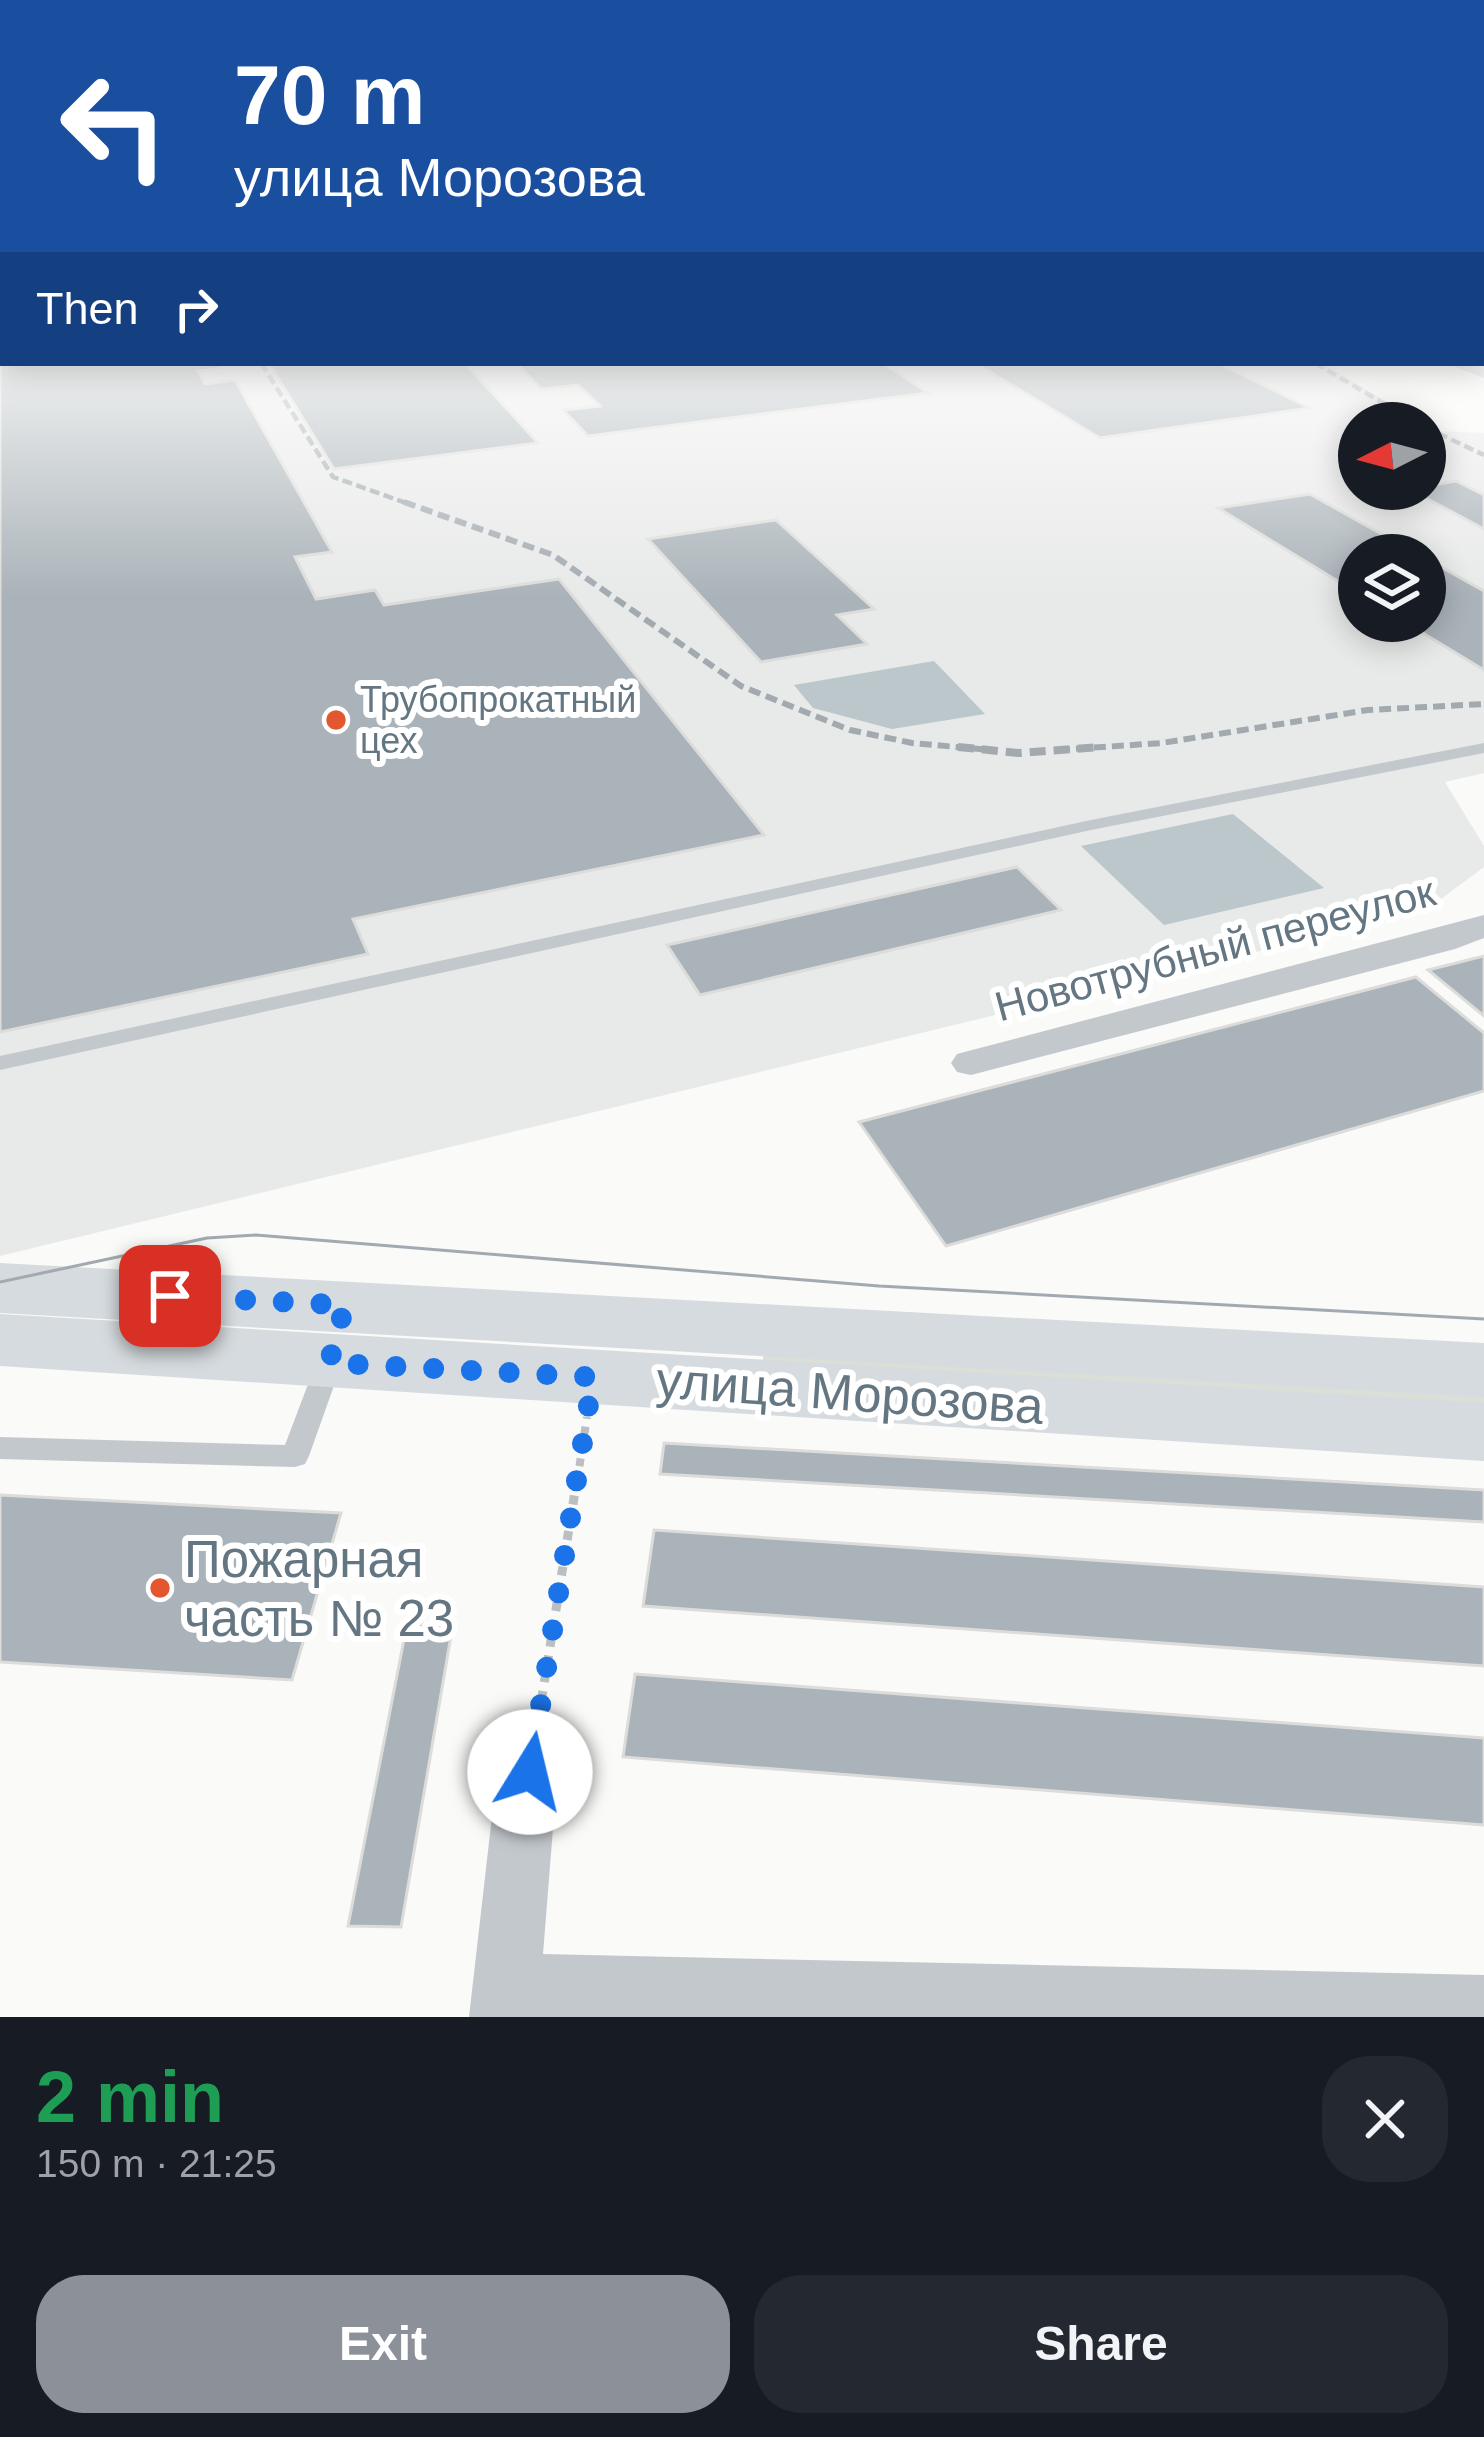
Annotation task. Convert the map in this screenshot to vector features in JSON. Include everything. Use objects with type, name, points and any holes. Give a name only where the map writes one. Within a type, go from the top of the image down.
[{"type":"main road","name":"улица Морозова","points":[[0,1288],[337,1334],[593,1377],[723,1356],[1484,1432]]},
{"type":"main road","name":"улица Морозова","points":[[0,1340],[337,1334],[723,1356],[1484,1370]]},
{"type":"street","name":"Новотрубный переулок","points":[[971,1063],[1484,926]]},
{"type":"street","points":[[523,1816],[504,2002],[1484,2009]]},
{"type":"lane","points":[[0,1063],[1091,825],[1484,748]]},
{"type":"lane","points":[[0,1448],[295,1456],[337,1334]]},
{"type":"path","points":[[523,1816],[593,1377]]},
{"type":"shaded area","points":[[0,409],[1338,409],[1338,510],[1446,510],[1446,431],[1484,433],[1484,773],[1445,782],[1484,846],[1484,867],[1425,911],[0,1256]]},
{"type":"shaded area","points":[[934,661],[985,714],[892,729],[813,708],[794,685]]},
{"type":"shaded area","points":[[1233,814],[1324,888],[1164,925],[1081,846]]},
{"type":"shaded area","points":[[764,1345],[1484,1384],[1484,1412],[762,1375]]},
{"type":"building","name":"Трубопрокатный цех","points":[[0,409],[251,409],[332,552],[295,557],[316,599],[375,590],[384,605],[559,579],[764,835],[353,919],[368,954],[0,1032]]},
{"type":"building","points":[[297,409],[507,409],[538,443],[334,469]]},
{"type":"building","points":[[571,409],[800,409],[588,436],[563,410]]},
{"type":"building","points":[[1052,409],[1302,409],[1100,438]]},
{"type":"building","points":[[1456,481],[1484,495],[1484,529],[1446,509],[1446,483]]},
{"type":"building","points":[[1310,494],[1381,534],[1338,534],[1338,581],[1218,508]]},
{"type":"building","points":[[776,520],[874,609],[837,615],[867,644],[761,662],[648,539]]},
{"type":"building","points":[[1446,570],[1484,591],[1484,670],[1438,642],[1446,642]]},
{"type":"building","points":[[1017,867],[1061,910],[700,995],[667,945]]},
{"type":"building","points":[[1484,956],[1484,1016],[1428,970]]},
{"type":"building","points":[[1416,977],[1484,1033],[1484,1091],[946,1246],[859,1122]]},
{"type":"building","points":[[664,1443],[1484,1490],[1484,1522],[660,1474]]},
{"type":"building","name":"Пожарная часть № 23","points":[[0,1495],[341,1513],[292,1680],[0,1662]]},
{"type":"building","points":[[654,1530],[1484,1587],[1484,1666],[643,1606]]},
{"type":"building","points":[[407,1624],[453,1624],[401,1927],[348,1926]]},
{"type":"building","points":[[635,1674],[1484,1738],[1484,1825],[623,1757]]},
{"type":"tram line","points":[[0,1282],[207,1238],[256,1235],[879,1286],[1484,1319]]},
{"type":"railway","points":[[290,409],[333,477],[412,505]]},
{"type":"railway","points":[[1446,437],[1484,455]]},
{"type":"railway","points":[[404,502],[553,555],[741,686],[850,730],[912,743],[973,748]]},
{"type":"railway","points":[[1083,748],[1162,743],[1368,710],[1484,704]]},
{"type":"railway","points":[[958,747],[973,748]]},
{"type":"railway","points":[[1083,748],[1101,747]]},
{"type":"railway","points":[[973,748],[990,750]]},
{"type":"railway","points":[[973,748],[1019,753],[1083,748]]},
{"type":"railway","points":[[1058,750],[1083,748]]},
{"type":"place","name":"Трубопрокатный цех","points":[[336,720]]},
{"type":"place","name":"Пожарная часть № 23","points":[[160,1588]]},
{"type":"route","points":[[170,1296],[345,1305],[329,1363],[593,1377],[530,1772]]}]
